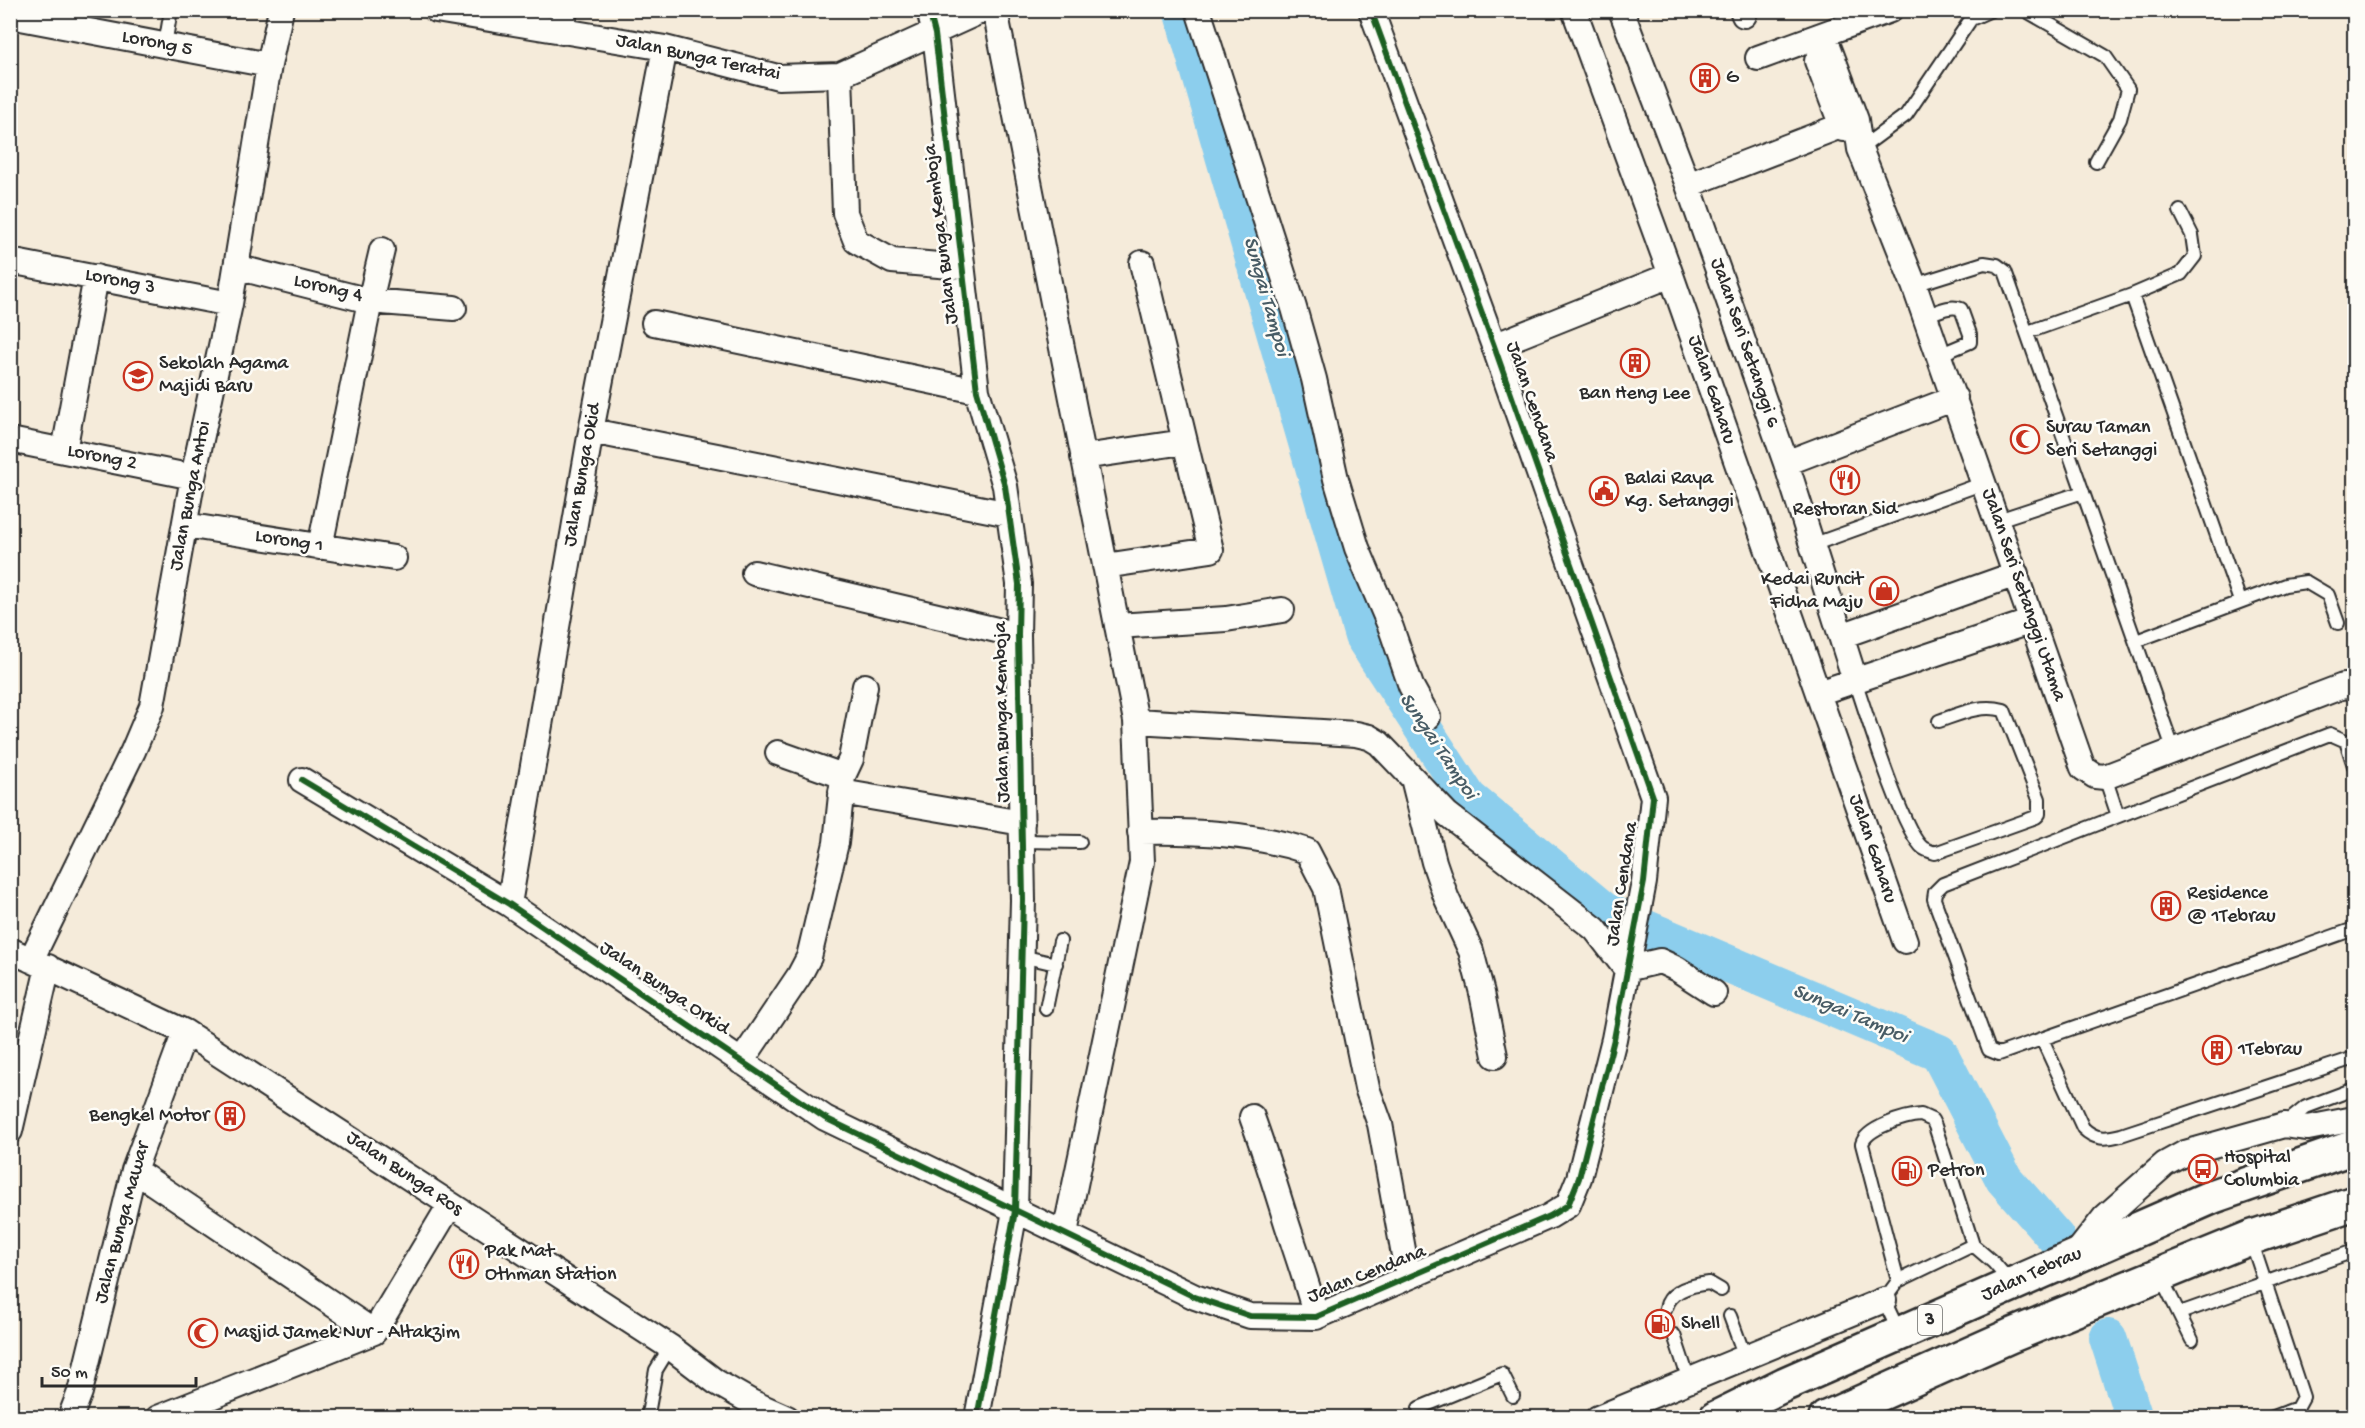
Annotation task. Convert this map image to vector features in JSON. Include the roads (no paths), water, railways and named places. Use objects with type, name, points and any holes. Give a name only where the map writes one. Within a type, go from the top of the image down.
[{"type":"highway","name":"Jalan Tebrau","points":[[1716,1418],[1785,1384],[2214,1196],[2355,1148]]},
{"type":"highway","name":"3","points":[[1826,1418],[2010,1336],[2250,1238],[2355,1203]]},
{"type":"street","name":"Jalan Bunga Antoi","points":[[30,959],[133,751],[152,706],[194,477],[230,304],[269,65],[281,10]]},
{"type":"street","name":"Jalan Bunga Teratai","points":[[436,10],[563,21],[778,77],[840,75],[935,34],[983,10]]},
{"type":"street","name":"Jalan Bunga Kemboja","points":[[929,10],[935,34],[977,392],[1005,486],[1019,584],[1023,900],[1015,1211],[980,1413]]},
{"type":"street","points":[[995,10],[1136,722],[1142,862],[1065,1233]]},
{"type":"street","points":[[1198,10],[1294,308],[1314,379],[1336,479],[1357,548],[1412,686],[1428,717]]},
{"type":"street","name":"Jalan Cendana","points":[[1015,1211],[1195,1297],[1250,1316],[1316,1317],[1550,1216],[1568,1205],[1579,1179],[1608,1060],[1644,882],[1653,797],[1494,346],[1371,10]]},
{"type":"street","name":"Jalan Gaharu","points":[[1574,10],[1671,275],[1905,941]]},
{"type":"street","name":"Jalan Seri Setanggi 6","points":[[1621,10],[1688,186],[1786,463],[1855,680]]},
{"type":"street","points":[[1758,58],[1890,10]]},
{"type":"street","name":"Lorong 5","points":[[10,16],[269,65]]},
{"type":"street","name":"Jalan Seri Setanggi Utama","points":[[1817,37],[1848,124],[1914,285],[2083,768],[2095,776],[2105,777]]},
{"type":"street","name":"Jalan Bunga Okid","points":[[509,904],[591,431],[666,48]]},
{"type":"street","points":[[840,75],[845,213],[856,241],[892,261],[962,267]]},
{"type":"street","points":[[1688,186],[1848,124]]},
{"type":"street","name":"Lorong 4","points":[[236,267],[370,301],[382,250]]},
{"type":"street","name":"Lorong 3","points":[[10,261],[230,304]]},
{"type":"street","points":[[1105,566],[1211,550],[1143,263]]},
{"type":"street","points":[[1494,346],[1671,275]]},
{"type":"street","points":[[64,451],[96,277]]},
{"type":"street","points":[[320,547],[370,301],[454,308]]},
{"type":"street","points":[[654,323],[977,392]]},
{"type":"street","points":[[1786,463],[1954,398]]},
{"type":"street","points":[[591,431],[1009,514]]},
{"type":"street","name":"Lorong 2","points":[[10,440],[194,477]]},
{"type":"street","points":[[1083,457],[1184,442]]},
{"type":"street","name":"Lorong 1","points":[[185,525],[394,558]]},
{"type":"street","points":[[754,573],[1018,635]]},
{"type":"street","points":[[1841,636],[2016,574]]},
{"type":"street","points":[[1117,626],[1226,619],[1282,610]]},
{"type":"street","points":[[1818,693],[2032,621]]},
{"type":"street","points":[[741,1062],[799,976],[808,957],[836,843],[842,784],[851,759],[865,686]]},
{"type":"street","points":[[2105,777],[2343,686],[2355,687]]},
{"type":"street","points":[[1136,722],[1356,734],[1369,737],[1379,743],[1448,814],[1594,929],[1628,963],[1638,968],[1660,961],[1714,993]]},
{"type":"street","points":[[778,753],[842,784],[1022,832]]},
{"type":"street","points":[[1413,779],[1434,862],[1446,897],[1471,951],[1495,1056]]},
{"type":"street","name":"Jalan Bunga Orkid","points":[[302,780],[509,904],[825,1118],[1015,1211]]},
{"type":"street","points":[[1140,832],[1194,831],[1239,836],[1277,841],[1306,851],[1326,888],[1366,1088],[1380,1124],[1408,1277]]},
{"type":"street","points":[[10,1131],[30,959]]},
{"type":"street","name":"Jalan Bunga Ros","points":[[30,959],[185,1032],[670,1347],[716,1382],[751,1402],[787,1418]]},
{"type":"street","name":"Jalan Bunga Mawar","points":[[70,1418],[80,1392],[134,1170],[185,1032]]},
{"type":"street","points":[[1252,1118],[1269,1161],[1287,1224],[1304,1270],[1316,1317]]},
{"type":"street","points":[[2074,1257],[2105,1217],[2165,1164],[2185,1153],[2284,1125],[2308,1128],[2355,1119]]},
{"type":"street","points":[[134,1170],[374,1332]]},
{"type":"street","points":[[158,1418],[374,1332],[450,1205]]},
{"type":"street","points":[[1599,1417],[1884,1300]]},
{"type":"street","points":[[1769,1347],[1785,1384]]},
{"type":"lane","points":[[165,45],[171,10]]},
{"type":"lane","points":[[1860,149],[1906,115],[1971,19],[1991,10]]},
{"type":"lane","points":[[2025,10],[2105,56],[2128,89],[2120,119],[2096,162]]},
{"type":"lane","points":[[2028,332],[2132,295],[2181,274],[2195,256],[2192,235],[2180,211]]},
{"type":"lane","points":[[1914,285],[1984,263],[1998,265],[2005,271],[2174,751]]},
{"type":"lane","points":[[2132,295],[2240,602]]},
{"type":"lane","points":[[1925,316],[1949,308],[1961,309],[1970,334],[1970,342],[1939,355]]},
{"type":"lane","points":[[1812,546],[1984,483]]},
{"type":"lane","points":[[1998,520],[2083,492]]},
{"type":"lane","points":[[2136,641],[2284,585],[2306,582],[2328,595],[2338,623]]},
{"type":"lane","points":[[1855,680],[1894,791],[1911,832],[1922,848],[1935,853],[2039,814],[2039,799],[2004,710],[1990,707],[1976,708],[1939,721]]},
{"type":"lane","points":[[2355,766],[2346,741],[2330,734],[1943,884],[1935,892],[1934,899],[1989,1050],[1999,1054],[2355,929]]},
{"type":"lane","points":[[2105,777],[2118,816]]},
{"type":"lane","points":[[1022,832],[1080,842]]},
{"type":"lane","points":[[1046,1009],[1060,941]]},
{"type":"lane","points":[[1021,956],[1056,964]]},
{"type":"lane","points":[[2042,1039],[2084,1128],[2090,1135],[2099,1138],[2121,1135],[2355,1058]]},
{"type":"lane","points":[[2284,1125],[2306,1107],[2355,1089]]},
{"type":"lane","points":[[1899,1281],[1862,1149],[1863,1138],[1872,1130],[1915,1116],[1927,1116],[1932,1120],[1973,1245],[1994,1263],[2012,1284]]},
{"type":"lane","points":[[2250,1238],[2303,1397],[2297,1408],[2271,1418]]},
{"type":"lane","points":[[1900,1334],[1884,1300],[1899,1281],[1973,1245]]},
{"type":"lane","points":[[2180,1313],[2355,1251]]},
{"type":"lane","points":[[2160,1275],[2192,1340]]},
{"type":"lane","points":[[1666,1308],[1668,1299],[1677,1292],[1709,1283],[1721,1290]]},
{"type":"lane","points":[[1730,1316],[1745,1357]]},
{"type":"lane","points":[[1674,1335],[1689,1380]]},
{"type":"lane","points":[[648,1414],[656,1370],[670,1347]]},
{"type":"lane","points":[[1424,1418],[1419,1408],[1502,1374],[1513,1396]]},
{"type":"waterway","name":"Sungai Tampoi","points":[[1182,10],[1363,636],[1468,798],[1604,911],[1939,1053],[2004,1179],[2056,1238]]},
{"type":"waterway","name":"Sungai Tampoi","points":[[2108,1338],[2134,1418]]},
{"type":"place","name":"G","points":[[1705,78]]},
{"type":"place","name":"Ban Heng Lee","points":[[1635,363]]},
{"type":"place","name":"Sekolah Agama Majidi Baru","points":[[138,376]]},
{"type":"place","name":"Surau Taman Seri Setanggi","points":[[2025,439]]},
{"type":"place","name":"Restoran Sid","points":[[1845,480]]},
{"type":"place","name":"Balai Raya Kg. Setanggi","points":[[1604,491]]},
{"type":"place","name":"Kedai Runcit Fidha Maju","points":[[1884,591]]},
{"type":"place","name":"Residence @ 1Tebrau","points":[[2166,906]]},
{"type":"place","name":"1Tebrau","points":[[2217,1050]]},
{"type":"place","name":"Bengkel Motor","points":[[230,1116]]},
{"type":"place","name":"Hospital Columbia","points":[[2203,1169]]},
{"type":"place","name":"Petron","points":[[1907,1171]]},
{"type":"place","name":"Pak Mat Othman Station","points":[[464,1264]]},
{"type":"place","name":"Shell","points":[[1660,1324]]},
{"type":"place","name":"Masjid Jamek Nur - Altakzim","points":[[203,1333]]}]
